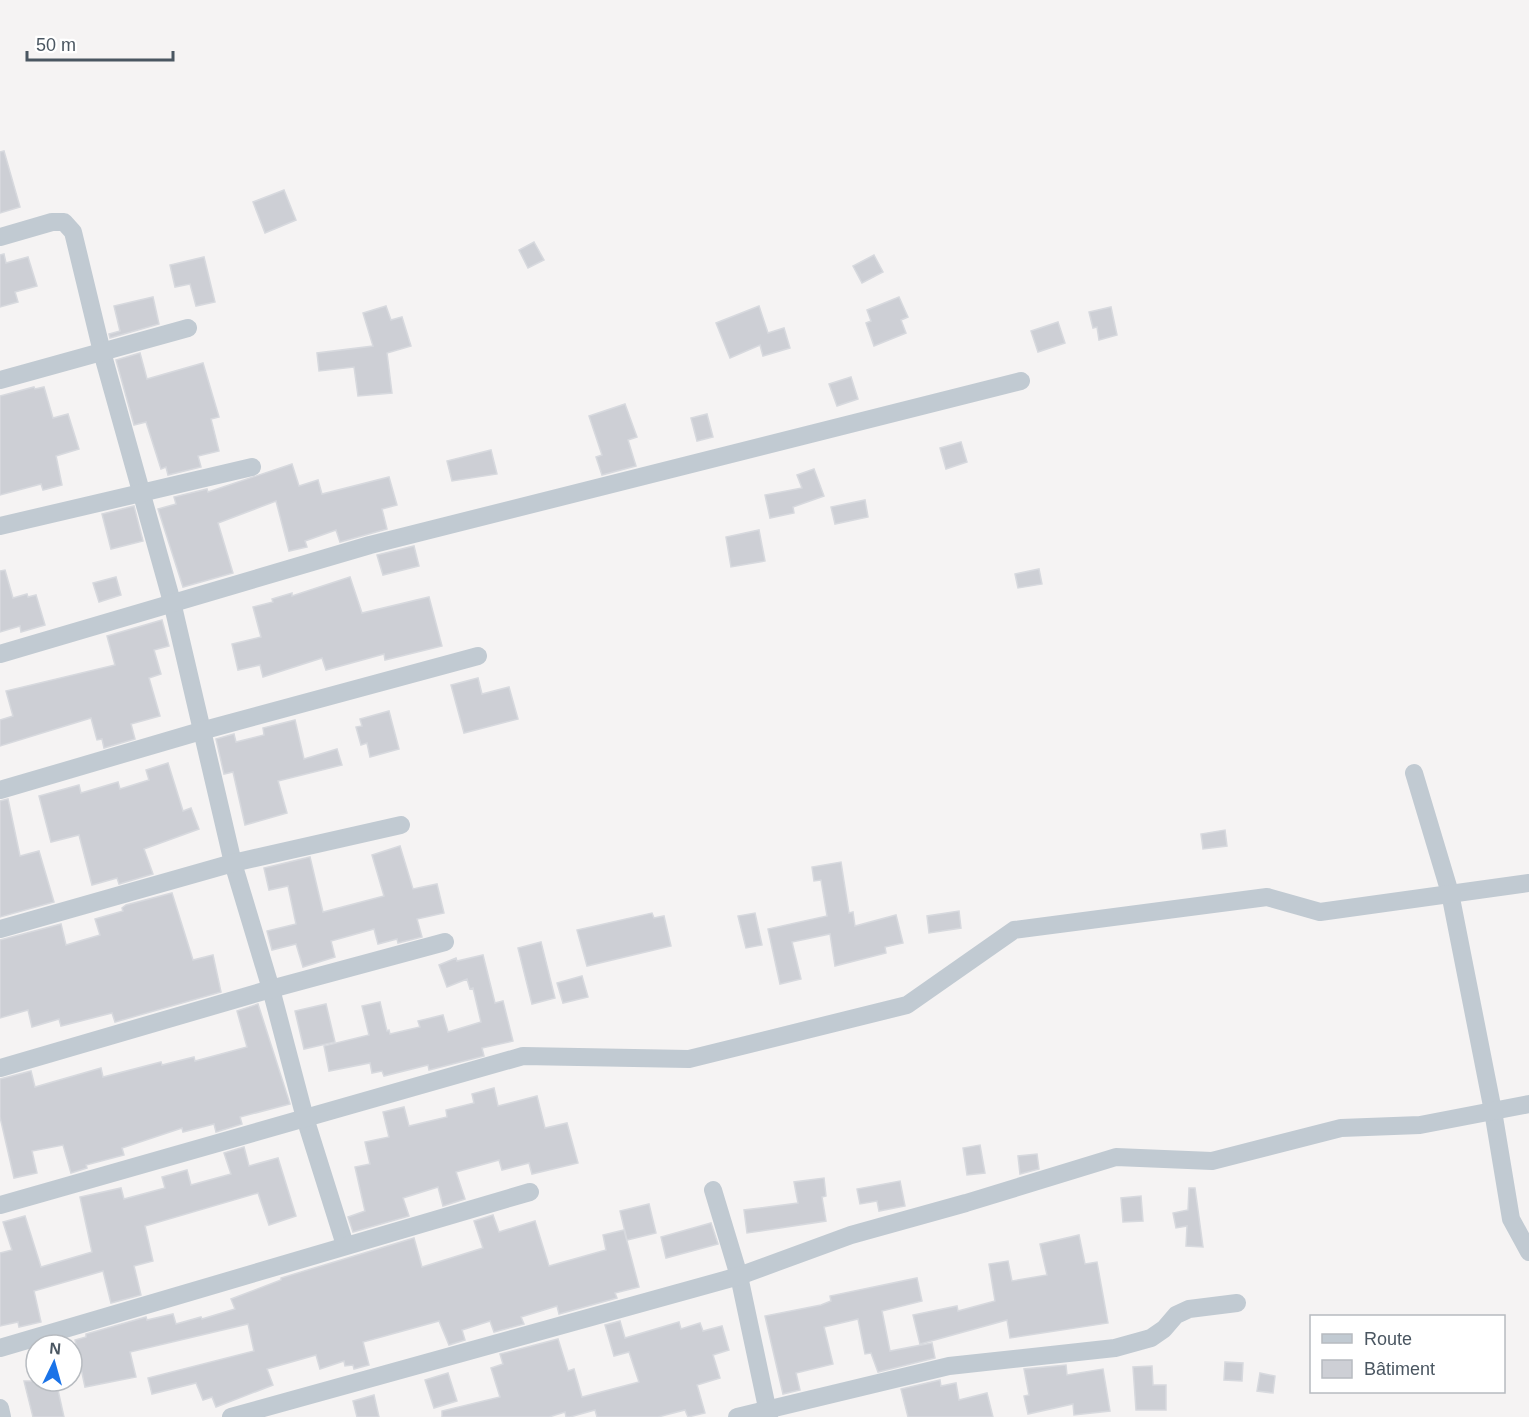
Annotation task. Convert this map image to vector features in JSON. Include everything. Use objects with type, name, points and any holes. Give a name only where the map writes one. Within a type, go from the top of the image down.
[{"type":"street","points":[[0,237],[52,222],[64,222],[73,232],[102,352],[172,602],[233,863],[271,989],[305,1118],[345,1245]]},
{"type":"street","points":[[0,380],[188,328]]},
{"type":"street","points":[[0,654],[370,545],[1021,381]]},
{"type":"street","points":[[0,526],[252,467]]},
{"type":"street","points":[[0,790],[201,731],[478,656]]},
{"type":"street","points":[[1414,773],[1450,893],[1493,1111],[1511,1219],[1529,1251]]},
{"type":"street","points":[[0,929],[233,863],[401,825]]},
{"type":"street","points":[[0,1205],[523,1056],[689,1059],[907,1005],[1014,930],[1267,897],[1320,912],[1529,883]]},
{"type":"street","points":[[0,1068],[271,989],[445,942]]},
{"type":"street","points":[[238,1416],[739,1276],[850,1235],[966,1203],[1116,1157],[1212,1161],[1341,1128],[1420,1125],[1529,1104]]},
{"type":"street","points":[[713,1190],[739,1276],[768,1413]]},
{"type":"street","points":[[0,1348],[530,1192]]},
{"type":"street","points":[[737,1417],[768,1413],[949,1366],[1115,1348],[1151,1338],[1164,1329],[1176,1315],[1189,1309],[1237,1303]]},
{"type":"street","points":[[0,1408],[2,1417]]},
{"type":"building","points":[[4,151],[20,207],[0,213],[0,152]]},
{"type":"building","points":[[284,190],[296,220],[265,233],[253,202]]},
{"type":"building","points":[[534,242],[544,260],[528,268],[519,250]]},
{"type":"building","points":[[4,254],[6,263],[28,257],[37,286],[15,292],[18,302],[0,307],[0,255]]},
{"type":"building","points":[[874,255],[883,272],[862,283],[853,266]]},
{"type":"building","points":[[204,257],[215,302],[196,306],[190,284],[175,287],[170,265]]},
{"type":"building","points":[[153,297],[159,324],[110,338],[109,334],[120,331],[114,306]]},
{"type":"building","points":[[899,297],[908,317],[901,320],[906,333],[874,346],[866,323],[871,321],[867,310]]},
{"type":"building","points":[[386,306],[391,320],[402,317],[411,346],[387,353],[392,393],[358,396],[354,367],[319,371],[317,353],[373,346],[363,313]]},
{"type":"building","points":[[759,306],[768,333],[784,328],[790,348],[763,356],[760,345],[730,358],[716,323]]},
{"type":"building","points":[[1111,307],[1117,335],[1099,340],[1097,327],[1093,328],[1089,312]]},
{"type":"building","points":[[1058,322],[1065,343],[1038,352],[1031,331]]},
{"type":"building","points":[[140,353],[147,379],[203,363],[219,417],[211,419],[219,451],[198,456],[201,467],[168,475],[166,467],[161,469],[146,422],[134,425],[116,360]]},
{"type":"building","points":[[851,377],[858,399],[837,406],[829,384]]},
{"type":"building","points":[[34,387],[35,389],[44,387],[53,418],[68,414],[79,449],[56,456],[62,485],[43,490],[41,484],[0,495],[0,396]]},
{"type":"building","points":[[625,404],[637,437],[628,440],[636,466],[602,475],[596,457],[602,455],[589,416]]},
{"type":"building","points":[[707,414],[713,437],[697,441],[691,418]]},
{"type":"building","points":[[961,442],[967,462],[946,469],[940,448]]},
{"type":"building","points":[[491,450],[497,474],[452,481],[447,461]]},
{"type":"building","points":[[292,464],[299,486],[318,480],[322,494],[389,477],[397,505],[382,509],[387,529],[340,542],[336,530],[305,541],[307,547],[289,551],[276,501],[218,523],[233,573],[183,587],[158,509],[176,504],[174,497],[207,489],[208,492]]},
{"type":"building","points":[[814,469],[824,496],[793,507],[794,513],[770,518],[765,495],[802,488],[797,475]]},
{"type":"building","points":[[865,500],[868,517],[835,524],[831,507]]},
{"type":"building","points":[[134,506],[143,541],[111,549],[102,514]]},
{"type":"building","points":[[759,530],[765,561],[731,567],[726,537]]},
{"type":"building","points":[[414,546],[419,566],[383,575],[377,555]]},
{"type":"building","points":[[1039,569],[1042,584],[1018,588],[1015,574]]},
{"type":"building","points":[[5,570],[13,598],[27,594],[28,597],[36,595],[45,625],[21,632],[20,626],[0,632],[0,571]]},
{"type":"building","points":[[116,577],[121,595],[99,602],[93,583]]},
{"type":"building","points":[[350,577],[362,613],[429,597],[442,646],[385,660],[384,654],[326,670],[322,658],[263,677],[260,665],[238,670],[232,644],[261,637],[253,607],[273,602],[272,599],[292,593],[292,596]]},
{"type":"building","points":[[162,620],[169,646],[154,650],[161,674],[149,678],[160,716],[131,724],[135,739],[104,748],[102,739],[97,740],[91,718],[0,746],[0,720],[13,716],[6,691],[115,665],[107,636]]},
{"type":"building","points":[[478,678],[482,694],[509,687],[518,719],[464,733],[451,685]]},
{"type":"building","points":[[389,711],[399,749],[370,757],[367,743],[361,745],[356,727],[362,726],[360,719]]},
{"type":"building","points":[[295,720],[304,759],[337,749],[342,765],[278,781],[287,813],[245,825],[233,772],[224,774],[216,739],[234,734],[236,742],[264,735],[263,728]]},
{"type":"building","points":[[168,763],[183,811],[191,808],[199,829],[144,849],[153,874],[119,884],[117,878],[92,885],[79,835],[51,842],[39,796],[79,785],[81,793],[118,782],[120,789],[149,780],[146,770]]},
{"type":"building","points":[[8,799],[20,856],[39,851],[54,902],[0,917],[0,801]]},
{"type":"building","points":[[1225,830],[1227,846],[1203,849],[1201,834]]},
{"type":"building","points":[[400,846],[413,889],[437,884],[444,913],[417,919],[422,937],[398,943],[397,939],[378,944],[374,929],[331,941],[335,957],[303,967],[296,944],[272,950],[267,931],[296,924],[288,886],[269,890],[264,868],[310,857],[323,912],[384,896],[372,855]]},
{"type":"building","points":[[841,862],[849,913],[853,912],[855,926],[896,915],[903,943],[885,947],[886,953],[835,966],[830,934],[792,942],[801,979],[780,984],[768,929],[827,916],[821,880],[814,881],[812,867]]},
{"type":"building","points":[[172,893],[193,960],[213,955],[221,992],[115,1022],[112,1013],[61,1026],[59,1019],[32,1027],[28,1010],[0,1018],[0,940],[61,924],[66,945],[100,935],[95,919],[123,911],[122,908],[126,905]]},
{"type":"building","points":[[959,911],[961,928],[929,933],[927,916]]},
{"type":"building","points":[[652,913],[654,918],[664,916],[671,946],[587,966],[577,930]]},
{"type":"building","points":[[755,913],[762,945],[746,948],[738,916]]},
{"type":"building","points":[[541,942],[555,998],[532,1004],[518,948]]},
{"type":"building","points":[[483,955],[495,1003],[503,1001],[513,1041],[482,1048],[484,1056],[429,1070],[428,1065],[384,1076],[382,1071],[372,1073],[370,1063],[329,1071],[324,1046],[369,1035],[362,1006],[380,1002],[387,1031],[389,1030],[390,1034],[420,1027],[418,1021],[443,1015],[448,1032],[481,1022],[473,988],[470,989],[467,979],[447,987],[439,965],[456,958],[457,961]]},
{"type":"building","points":[[582,976],[588,997],[563,1003],[557,983]]},
{"type":"building","points":[[258,1004],[290,1104],[240,1117],[242,1124],[216,1132],[214,1124],[183,1132],[182,1128],[122,1148],[124,1155],[86,1165],[87,1168],[71,1173],[63,1145],[32,1151],[37,1173],[14,1178],[0,1117],[0,1079],[31,1071],[35,1087],[101,1068],[103,1077],[161,1062],[162,1065],[194,1057],[195,1061],[247,1047],[237,1011]]},
{"type":"building","points":[[326,1004],[335,1042],[304,1049],[295,1011]]},
{"type":"building","points":[[494,1088],[498,1106],[537,1096],[545,1128],[567,1123],[578,1163],[532,1174],[529,1163],[502,1170],[499,1160],[456,1172],[465,1199],[443,1206],[438,1187],[403,1198],[409,1216],[353,1232],[348,1217],[365,1211],[355,1167],[370,1164],[365,1142],[389,1137],[383,1112],[404,1107],[409,1126],[447,1117],[446,1110],[474,1103],[472,1094]]},
{"type":"building","points":[[980,1145],[985,1173],[967,1175],[963,1148]]},
{"type":"building","points":[[244,1147],[249,1166],[278,1158],[296,1216],[269,1225],[258,1193],[145,1226],[153,1261],[134,1266],[141,1295],[111,1303],[103,1271],[34,1291],[41,1322],[19,1327],[18,1322],[0,1326],[0,1253],[12,1250],[3,1222],[25,1216],[41,1267],[92,1252],[80,1197],[121,1188],[124,1199],[165,1188],[162,1177],[187,1170],[191,1185],[231,1174],[224,1153]]},
{"type":"building","points":[[1037,1154],[1039,1169],[1020,1174],[1018,1156]]},
{"type":"building","points":[[824,1178],[826,1196],[822,1197],[826,1221],[747,1233],[744,1210],[798,1203],[794,1182]]},
{"type":"building","points":[[900,1181],[905,1206],[879,1211],[877,1201],[860,1204],[857,1189]]},
{"type":"building","points":[[1189,1188],[1195,1188],[1203,1247],[1186,1246],[1187,1226],[1176,1228],[1173,1213],[1188,1210]]},
{"type":"building","points":[[1141,1196],[1143,1221],[1123,1222],[1121,1198]]},
{"type":"building","points":[[649,1204],[656,1233],[627,1240],[620,1211]]},
{"type":"building","points":[[493,1215],[499,1232],[535,1221],[549,1266],[606,1250],[603,1235],[624,1230],[639,1287],[615,1293],[617,1298],[559,1314],[557,1306],[521,1317],[524,1324],[494,1332],[490,1321],[462,1330],[465,1340],[449,1345],[439,1321],[363,1342],[369,1365],[354,1369],[353,1365],[345,1366],[344,1361],[320,1369],[316,1355],[267,1369],[273,1385],[216,1407],[212,1397],[203,1400],[196,1383],[152,1394],[148,1378],[254,1351],[248,1324],[130,1352],[136,1377],[85,1387],[84,1338],[86,1334],[146,1317],[147,1320],[173,1314],[176,1324],[201,1317],[202,1319],[235,1309],[231,1299],[281,1280],[281,1278],[414,1238],[422,1267],[483,1248],[474,1221]]},
{"type":"building","points":[[711,1223],[718,1244],[666,1258],[661,1237]]},
{"type":"building","points":[[1079,1235],[1085,1264],[1097,1262],[1108,1323],[1010,1338],[1007,1320],[920,1344],[913,1315],[957,1306],[958,1311],[995,1301],[989,1264],[1008,1261],[1012,1281],[1047,1275],[1040,1244]]},
{"type":"building","points":[[917,1278],[922,1301],[882,1311],[890,1351],[932,1343],[935,1358],[878,1372],[871,1353],[865,1354],[858,1319],[824,1327],[833,1364],[796,1373],[800,1390],[783,1394],[765,1316],[821,1305],[831,1301],[830,1296]]},
{"type":"building","points":[[620,1321],[625,1338],[679,1322],[681,1329],[700,1323],[703,1331],[722,1326],[729,1350],[713,1355],[720,1378],[697,1385],[705,1413],[688,1417],[685,1410],[658,1417],[597,1417],[595,1410],[570,1417],[566,1417],[565,1412],[549,1417],[442,1417],[442,1411],[500,1397],[491,1368],[503,1364],[500,1354],[558,1339],[568,1371],[574,1369],[582,1397],[639,1382],[629,1352],[614,1356],[605,1325]]},
{"type":"building","points":[[1225,1362],[1243,1363],[1242,1381],[1224,1380]]},
{"type":"building","points":[[1066,1365],[1067,1375],[1103,1369],[1110,1411],[1074,1415],[1073,1404],[1028,1414],[1024,1396],[1029,1395],[1024,1369]]},
{"type":"building","points":[[1152,1366],[1153,1385],[1166,1385],[1166,1410],[1136,1410],[1133,1367]]},
{"type":"building","points":[[448,1373],[457,1401],[434,1408],[425,1380]]},
{"type":"building","points":[[1260,1373],[1275,1376],[1273,1393],[1257,1391]]},
{"type":"building","points":[[940,1380],[941,1386],[956,1383],[959,1400],[987,1393],[993,1417],[908,1417],[901,1389]]},
{"type":"building","points":[[27,1393],[59,1393],[64,1417],[33,1417]]},
{"type":"building","points":[[374,1395],[379,1417],[357,1417],[353,1401]]}]
